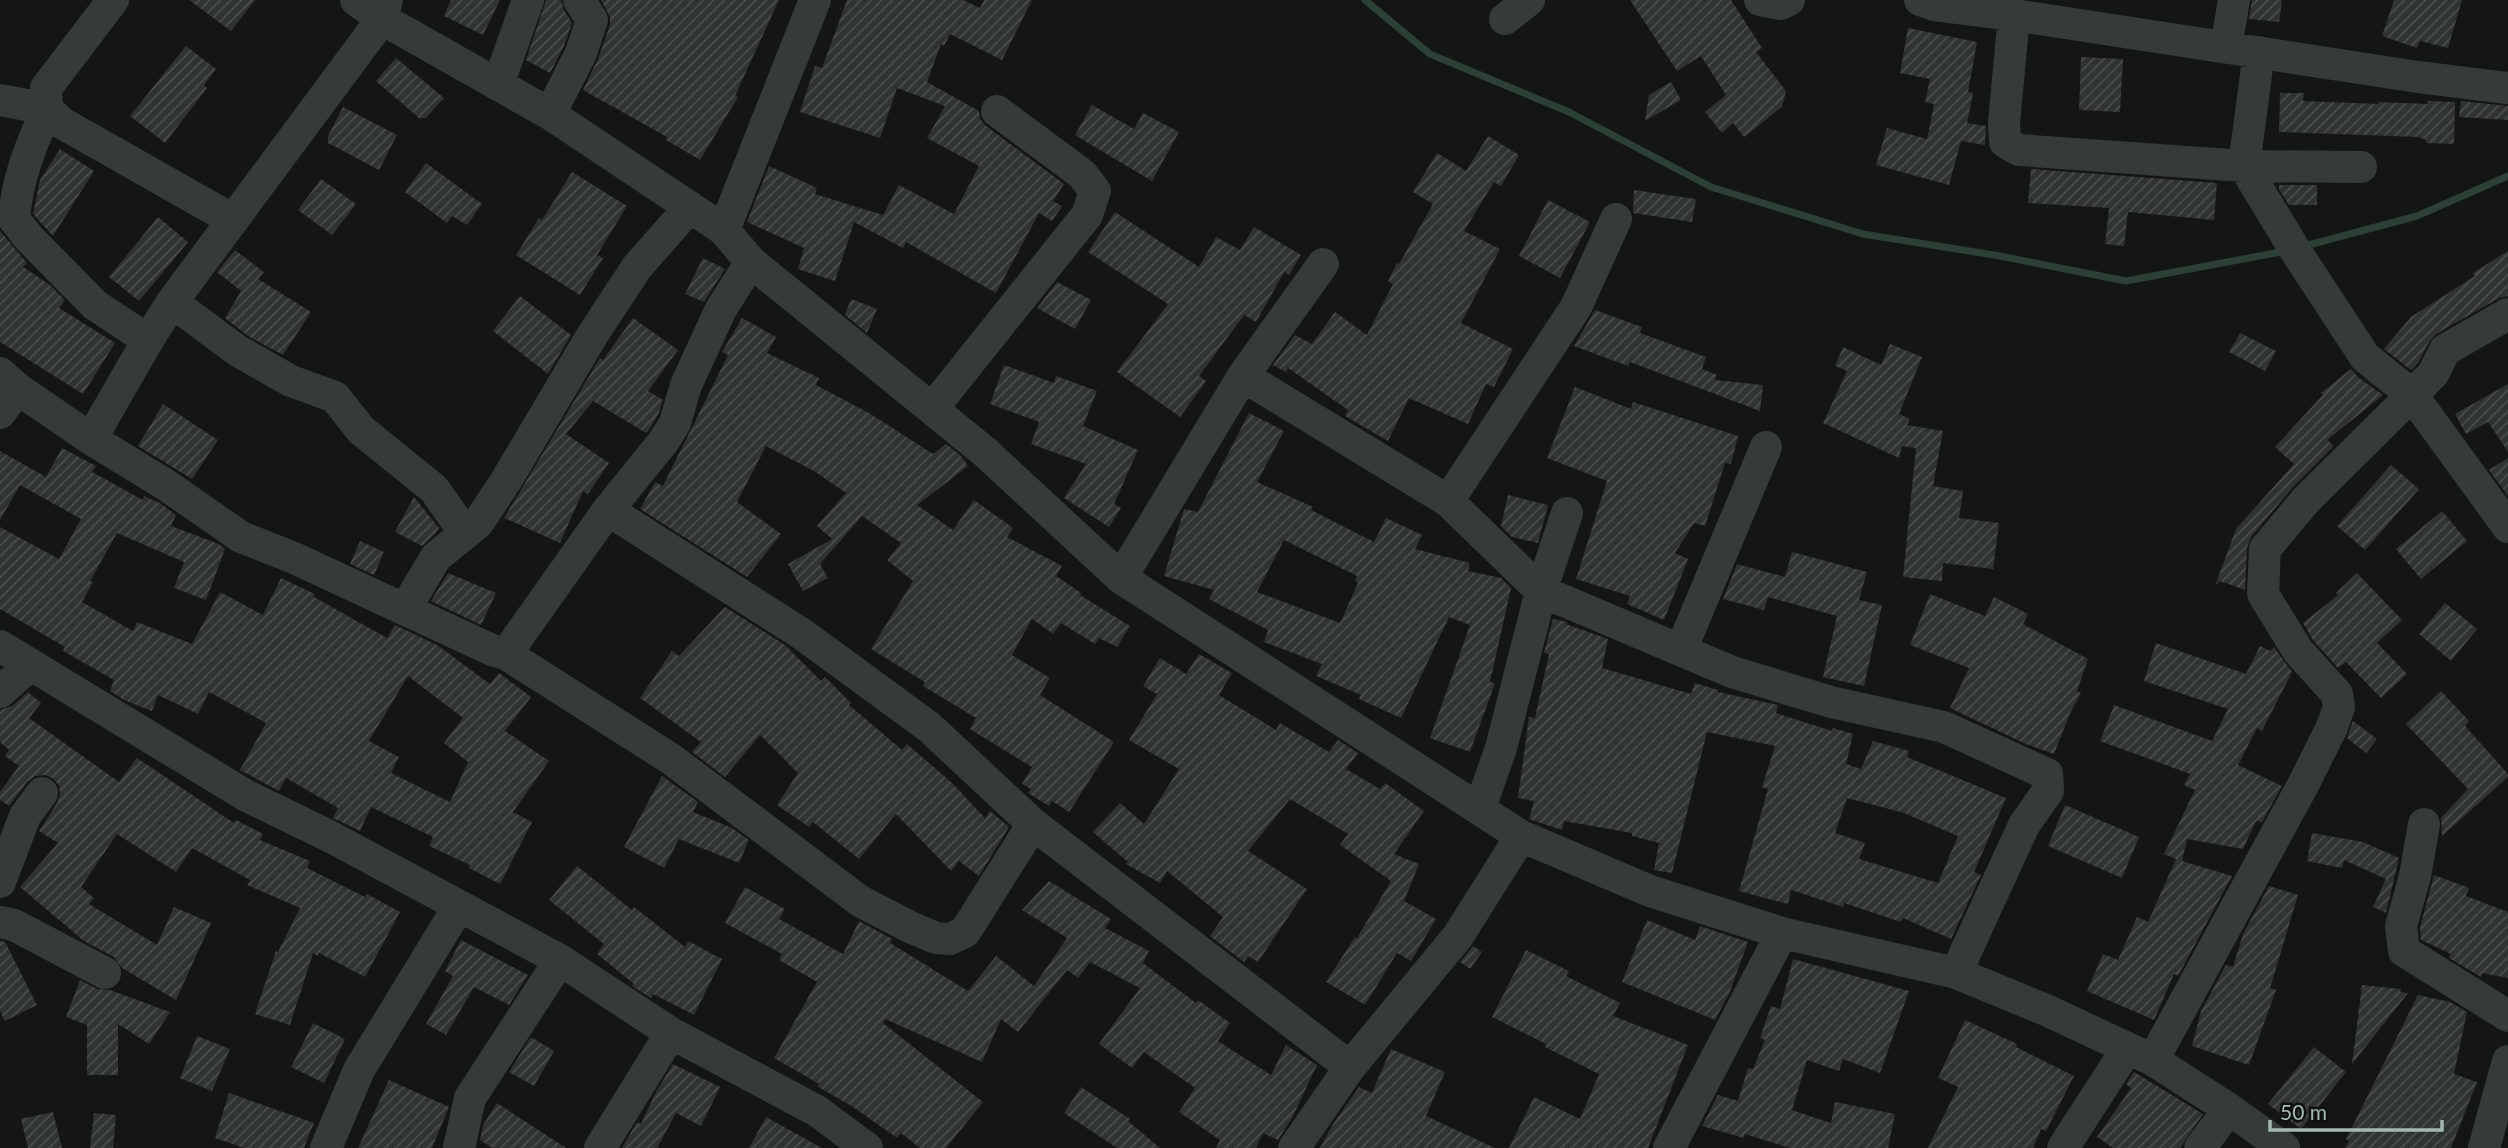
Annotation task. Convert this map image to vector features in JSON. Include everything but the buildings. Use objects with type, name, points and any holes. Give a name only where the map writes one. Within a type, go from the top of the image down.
[{"type":"street","points":[[113,0],[46,88],[47,109],[23,165],[15,199],[14,219],[28,237],[95,305],[148,340]]},
{"type":"street","points":[[356,0],[385,9],[498,85],[550,114],[724,230],[751,262],[985,452],[1121,578],[1521,836],[1650,891],[1782,933],[1956,974],[2046,1010],[2140,1055],[2229,1109],[2284,1148]]},
{"type":"street","points":[[498,85],[528,0]]},
{"type":"street","points":[[550,114],[581,53],[592,20],[579,0]]},
{"type":"street","points":[[724,230],[815,0]]},
{"type":"street","points":[[1760,0],[1781,4],[1789,0]]},
{"type":"street","points":[[1920,0],[1934,5],[2508,88]]},
{"type":"street","points":[[2226,47],[2234,0]]},
{"type":"street","points":[[92,439],[172,302],[385,9]]},
{"type":"street","points":[[2014,15],[2004,123],[2006,142],[2011,146],[2019,149],[2244,166],[2361,167]]},
{"type":"street","points":[[2259,52],[2244,166],[2365,357],[2412,395],[2508,527]]},
{"type":"street","points":[[0,100],[47,109],[62,123],[233,220]]},
{"type":"street","points":[[932,409],[1087,215],[1095,191],[1082,174],[997,110]]},
{"type":"street","points":[[405,609],[436,557],[478,523],[636,267],[690,207]]},
{"type":"street","points":[[1448,501],[1576,307],[1616,219]]},
{"type":"street","points":[[506,654],[608,510],[675,423],[686,386],[721,309],[751,262]]},
{"type":"street","points":[[1121,578],[1243,376],[1323,264]]},
{"type":"street","points":[[172,302],[238,351],[292,381],[335,397],[361,430],[434,489],[465,533]]},
{"type":"street","points":[[2063,1148],[2140,1055],[2303,785],[2332,727],[2339,706],[2337,694],[2298,651],[2263,594],[2265,549],[2306,500],[2433,374],[2445,350],[2508,314]]},
{"type":"street","points":[[1243,376],[1448,501],[1541,591],[1732,672],[1831,702],[1944,727],[2047,774],[2048,791],[2024,825],[1956,974]]},
{"type":"street","points":[[6,392],[92,439],[166,485],[241,537],[294,558],[492,650],[506,654],[671,760],[860,901],[909,927],[936,938],[950,939],[965,932],[1033,824]]},
{"type":"street","points":[[1681,650],[1766,447]]},
{"type":"street","points":[[608,510],[802,634],[929,727],[1033,824],[1350,1067]]},
{"type":"street","points":[[1480,808],[1500,748],[1541,591],[1567,513]]},
{"type":"street","points":[[0,646],[245,795],[331,837],[560,960],[671,1033],[817,1111],[867,1148]]},
{"type":"street","points":[[0,692],[30,665]]},
{"type":"street","points":[[0,882],[25,816],[41,793]]},
{"type":"street","points":[[2424,824],[2415,876],[2401,926],[2404,951],[2508,1016]]},
{"type":"street","points":[[1294,1148],[1350,1067],[1458,936],[1521,836]]},
{"type":"street","points":[[326,1148],[359,1070],[459,906]]},
{"type":"street","points":[[0,922],[14,925],[105,974]]},
{"type":"street","points":[[1669,1148],[1782,933]]},
{"type":"street","points":[[459,1148],[470,1098],[560,960]]},
{"type":"street","points":[[600,1148],[671,1033]]},
{"type":"street","points":[[2484,1148],[2508,1061]]},
{"type":"street","points":[[2200,1148],[2229,1109]]},
{"type":"waterway","points":[[1365,0],[1430,54],[1569,112],[1711,187],[1863,234],[2000,256],[2126,281],[2286,251]]},
{"type":"waterway","points":[[2301,247],[2417,216],[2508,176]]}]
